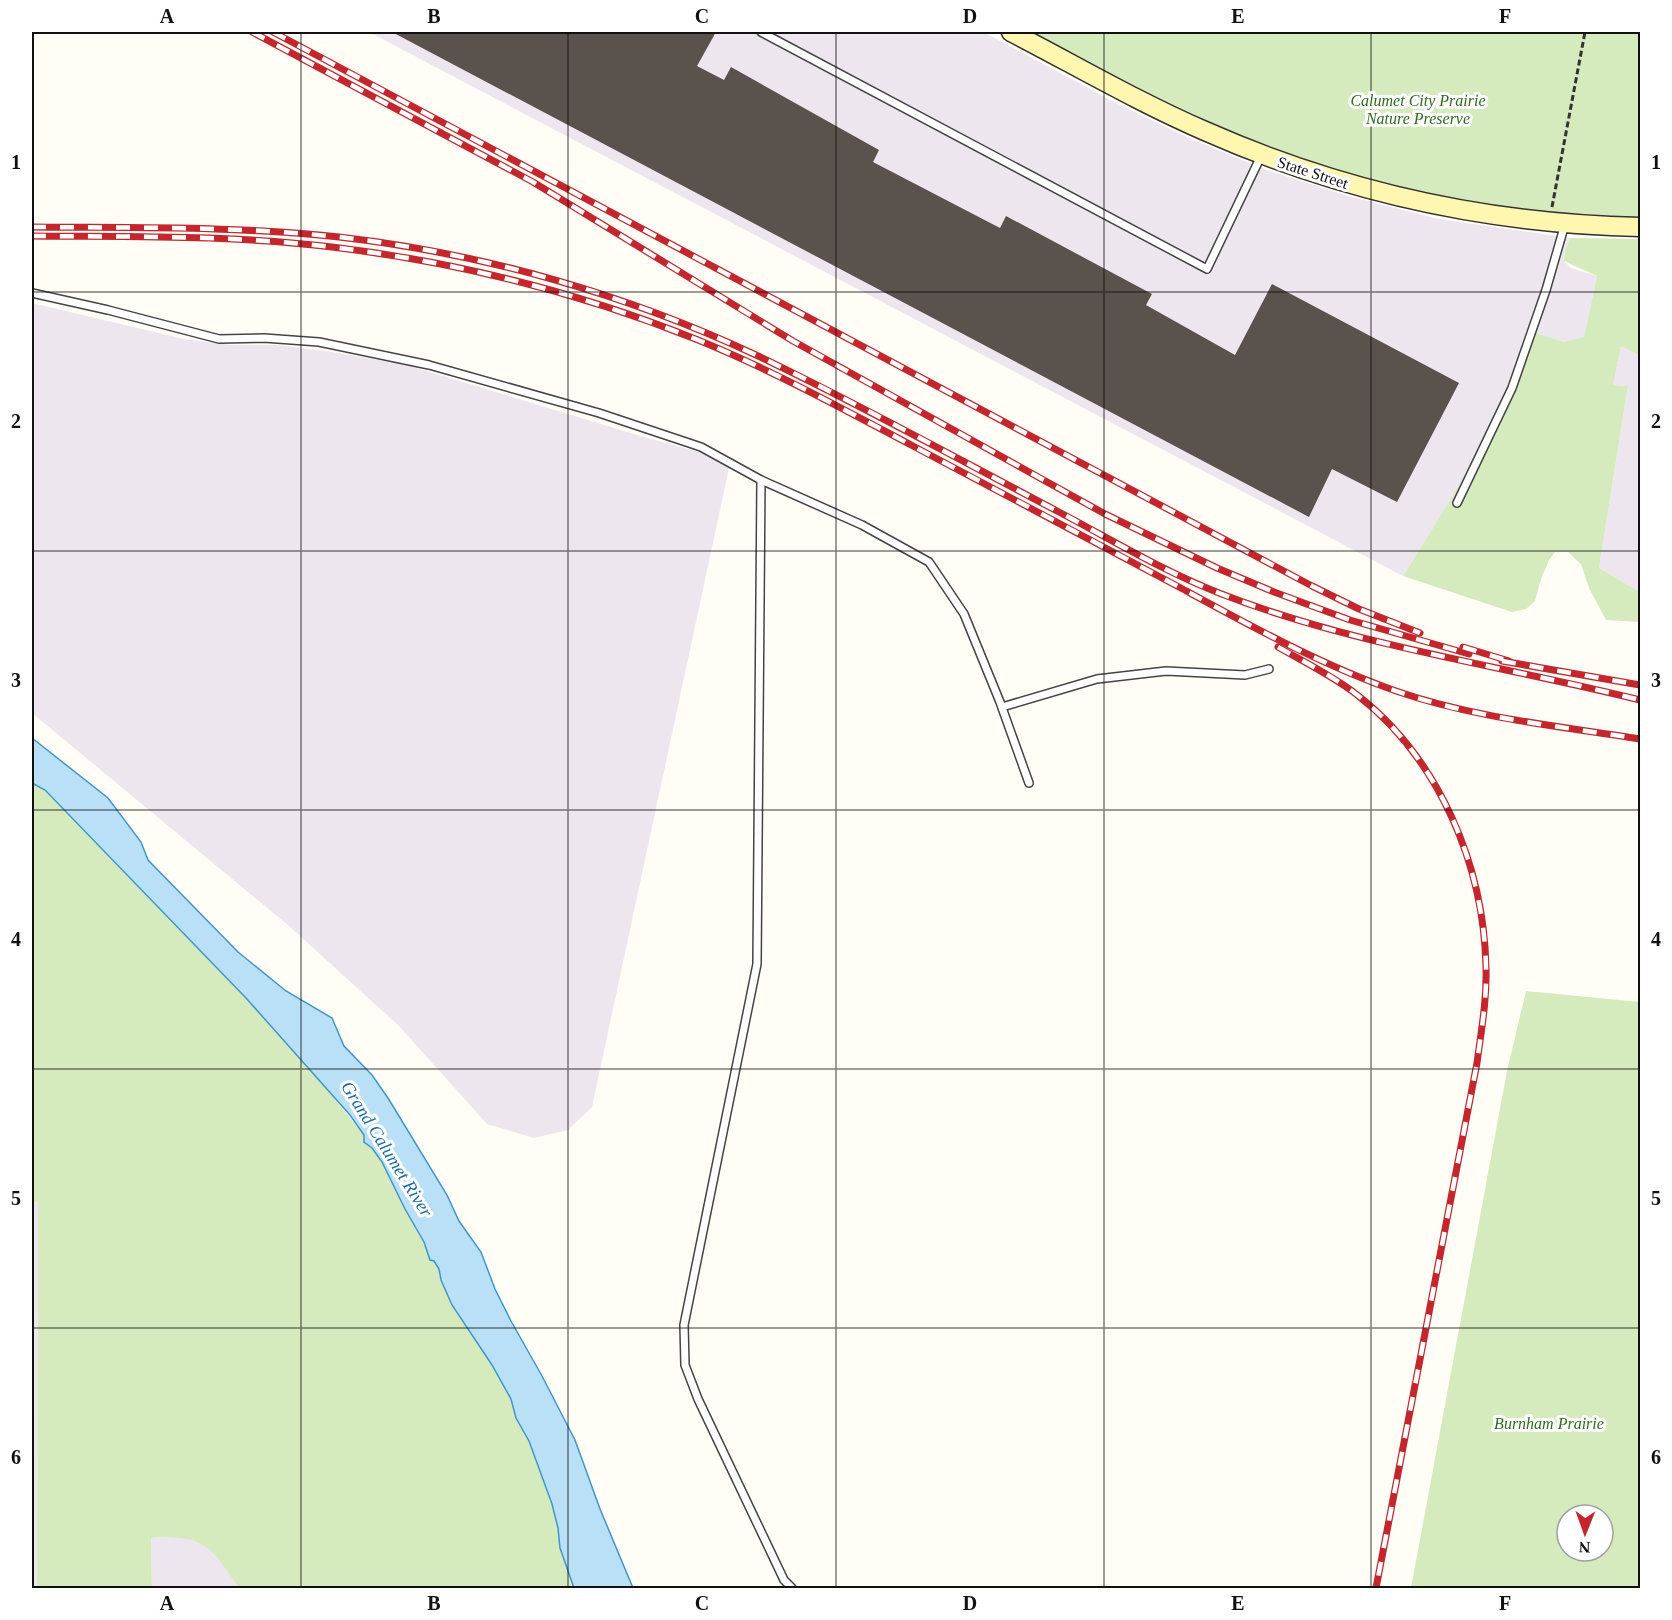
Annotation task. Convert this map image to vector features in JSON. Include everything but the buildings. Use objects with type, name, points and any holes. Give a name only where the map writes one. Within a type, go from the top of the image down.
[{"type":"street","name":"State Street","points":[[1011,32],[1169,115],[1262,154],[1384,194],[1462,210],[1557,224],[1641,227]]},
{"type":"lane","points":[[761,32],[1207,268],[1262,154]]},
{"type":"lane","points":[[1457,503],[1512,388],[1546,290],[1557,224]]},
{"type":"lane","points":[[32,293],[85,304],[219,339],[264,338],[319,342],[429,365],[599,413],[701,447],[761,480],[862,525],[929,562],[964,614],[1002,707],[1029,783]]},
{"type":"lane","points":[[761,480],[757,964],[684,1325],[685,1365],[698,1399],[779,1569],[792,1588]]},
{"type":"lane","points":[[1002,707],[1096,679],[1166,671],[1245,675],[1269,669]]},
{"type":"path","points":[[1557,224],[1585,32]]},
{"type":"shaded area","points":[[369,32],[983,32],[1120,105],[1191,139],[1267,170],[1345,195],[1438,219],[1571,238],[1565,250],[1564,261],[1571,268],[1597,276],[1584,338],[1564,342],[1536,333],[1507,408],[1403,576]]},
{"type":"shaded area","points":[[32,303],[184,339],[230,345],[279,345],[407,365],[700,452],[729,468],[592,1107],[568,1130],[534,1138],[487,1124],[399,1026],[289,926],[32,713]]},
{"type":"shaded area","points":[[1621,345],[1640,356],[1640,592],[1599,568],[1628,386],[1613,385]]},
{"type":"shaded area","points":[[32,1202],[38,1202],[37,1588],[32,1588]]},
{"type":"shaded area","points":[[175,1537],[195,1540],[207,1546],[217,1555],[239,1588],[152,1588],[151,1538]]},
{"type":"green space","name":"Calumet City Prairie Nature Preserve","points":[[1029,32],[1640,32],[1640,227],[1446,197],[1331,169],[1253,141],[1215,124],[1140,89]]},
{"type":"green space","points":[[1571,238],[1640,239],[1640,356],[1621,346],[1613,385],[1628,386],[1599,568],[1640,592],[1640,622],[1606,620],[1589,588],[1581,564],[1568,552],[1555,552],[1541,579],[1535,601],[1526,609],[1512,612],[1403,576],[1507,408],[1536,333],[1564,342],[1584,337],[1597,276],[1564,261],[1565,250]]},
{"type":"green space","points":[[32,783],[44,790],[246,998],[299,1055],[364,1135],[364,1142],[372,1148],[382,1162],[424,1242],[430,1259],[439,1269],[441,1280],[452,1305],[492,1365],[511,1399],[516,1418],[529,1441],[552,1504],[560,1548],[574,1588],[239,1588],[221,1562],[205,1546],[184,1539],[151,1538],[152,1588],[37,1588],[38,1202],[32,1202]]},
{"type":"green space","name":"Burnham Prairie","points":[[1526,991],[1640,1002],[1640,1588],[1411,1588],[1507,1071]]},
{"type":"water","name":"Grand Calumet River","points":[[32,738],[108,798],[141,842],[148,860],[238,952],[286,991],[332,1018],[344,1046],[372,1075],[388,1098],[447,1195],[459,1221],[481,1252],[495,1289],[511,1321],[575,1440],[600,1509],[633,1588],[574,1588],[560,1548],[552,1504],[529,1441],[516,1418],[511,1399],[492,1365],[452,1305],[441,1280],[439,1269],[434,1261],[430,1260],[424,1242],[382,1162],[372,1148],[364,1142],[364,1135],[350,1115],[246,998],[45,790],[32,783]]},
{"type":"railway","points":[[252,32],[533,182],[793,341],[1105,514],[1217,568],[1274,592],[1350,620],[1469,654]]},
{"type":"railway","points":[[273,32],[1312,586],[1359,609],[1420,633]]},
{"type":"railway","points":[[32,227],[224,229],[301,233],[392,244],[499,265],[552,279],[656,313],[756,355],[871,412],[1158,565],[1219,593],[1270,611],[1375,641],[1640,700]]},
{"type":"railway","points":[[32,236],[257,240],[332,247],[379,253],[472,271],[609,308],[698,340],[780,377],[1259,630],[1368,681],[1426,700],[1486,715],[1640,739]]},
{"type":"railway","points":[[1278,647],[1347,687],[1385,720],[1411,749],[1433,782],[1451,816],[1466,853],[1477,891],[1483,929],[1486,992],[1477,1063],[1376,1588]]},
{"type":"railway","points":[[1463,647],[1509,661]]},
{"type":"railway","points":[[1502,661],[1640,685]]}]
